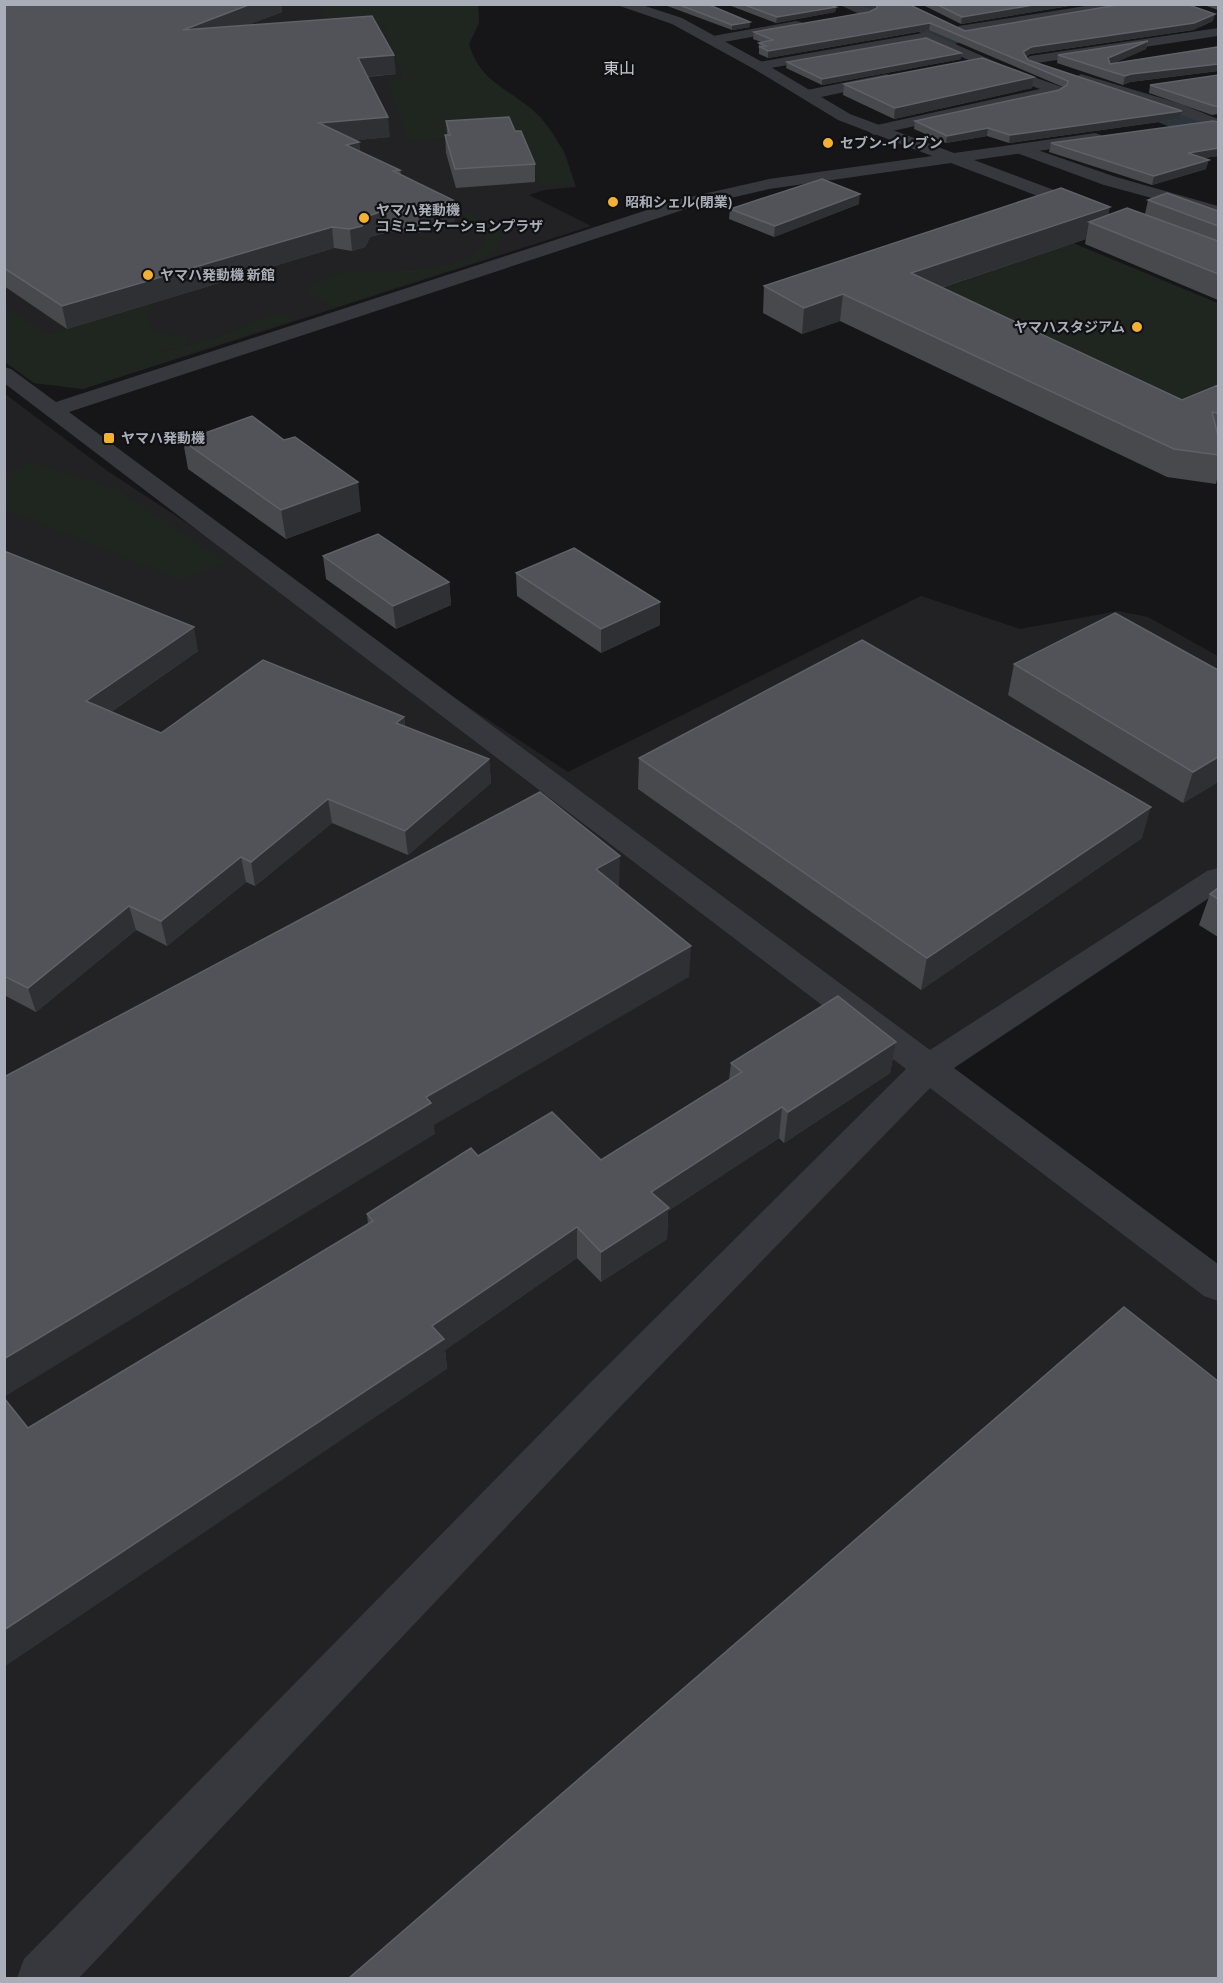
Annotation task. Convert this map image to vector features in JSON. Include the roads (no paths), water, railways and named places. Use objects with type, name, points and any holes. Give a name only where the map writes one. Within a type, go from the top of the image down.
[{"type":"street","points":[[620,4],[657,13],[677,21],[759,66],[844,117],[1106,216]]},
{"type":"street","points":[[980,39],[954,28],[1128,4]]},
{"type":"street","points":[[844,11],[868,13],[1057,90],[874,130]]},
{"type":"street","points":[[744,19],[774,29]]},
{"type":"street","points":[[712,40],[809,23]]},
{"type":"street","points":[[1030,60],[1218,32]]},
{"type":"street","points":[[759,66],[928,36]]},
{"type":"street","points":[[860,48],[888,61]]},
{"type":"street","points":[[1013,53],[1057,71],[1013,73]]},
{"type":"street","points":[[961,65],[983,61]]},
{"type":"street","points":[[1065,74],[1217,122]]},
{"type":"street","points":[[807,95],[905,75]]},
{"type":"street","points":[[1119,91],[1152,86]]},
{"type":"street","points":[[966,96],[986,105]]},
{"type":"street","points":[[1179,127],[1217,122]]},
{"type":"street","points":[[53,410],[687,203],[769,184],[1111,136]]},
{"type":"street","points":[[1020,149],[1110,182],[1218,211]]},
{"type":"street","points":[[4,374],[1218,1285]]},
{"type":"street","points":[[531,810],[562,794]]},
{"type":"street","points":[[43,1978],[604,1396],[928,1068],[1218,878]]},
{"type":"waterway","points":[[871,4],[952,37]]},
{"type":"waterway","points":[[1101,93],[1140,105],[1218,137]]},
{"type":"place","name":"セブン-イレブン","points":[[828,143]]},
{"type":"place","name":"昭和シェル(閉業)","points":[[613,202]]},
{"type":"place","name":"ヤマハ発動機 コミュニケーションプラザ","points":[[364,218]]},
{"type":"place","name":"ヤマハ発動機 新館","points":[[148,275]]},
{"type":"place","name":"ヤマハスタジアム","points":[[1137,327]]},
{"type":"place","name":"ヤマハ発動機","points":[[109,438]]},
{"type":"district","name":"東山","points":[[619,68]]}]
